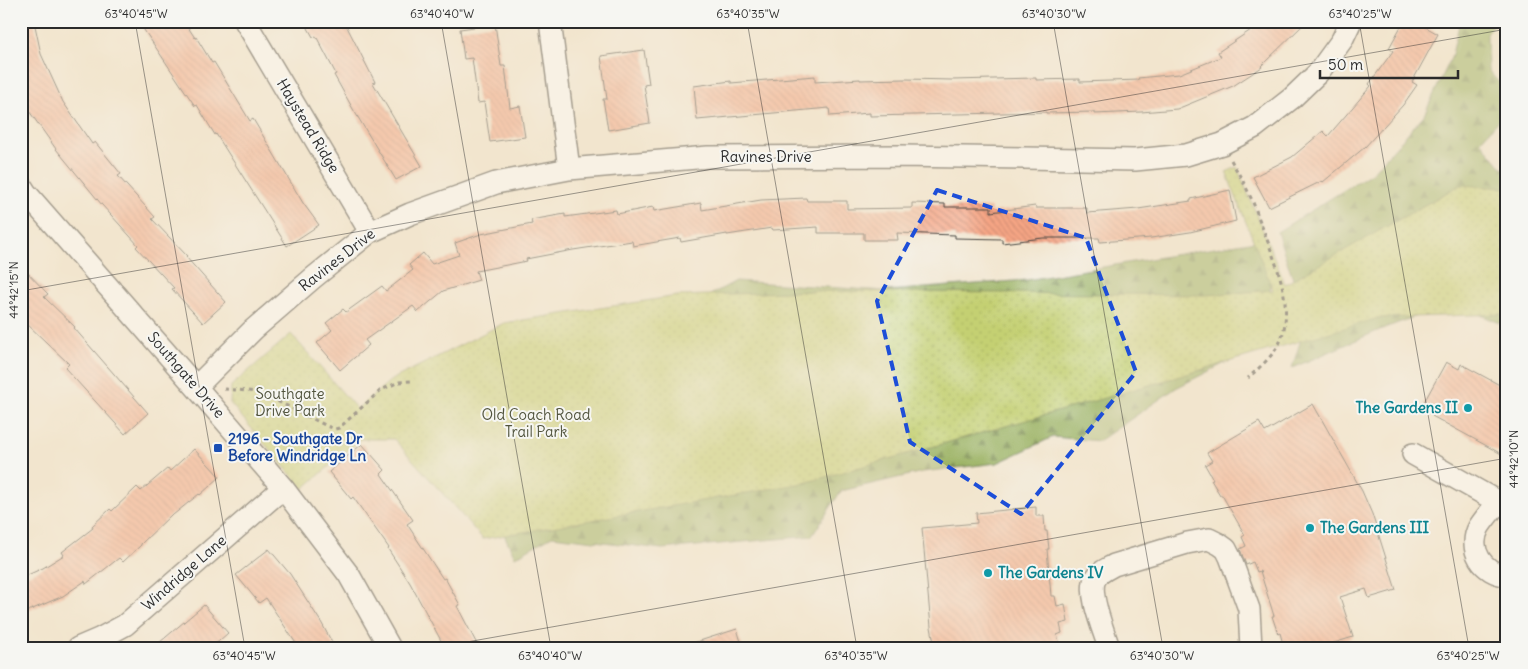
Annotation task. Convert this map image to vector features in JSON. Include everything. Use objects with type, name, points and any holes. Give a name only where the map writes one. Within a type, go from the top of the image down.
[{"type":"street","name":"Haystead Ridge","points":[[245,21],[370,232]]},
{"type":"street","points":[[550,21],[569,169]]},
{"type":"street","name":"Ravines Drive","points":[[196,387],[254,329],[370,232],[410,214],[496,184],[569,169],[708,158],[901,156],[1135,160],[1186,155],[1222,144],[1255,127],[1292,98],[1318,73],[1342,40],[1351,21]]},
{"type":"street","name":"Southgate Drive","points":[[21,185],[32,201],[283,488],[349,575],[390,648]]},
{"type":"street","points":[[1413,454],[1502,505],[1479,526],[1475,538],[1476,551],[1482,563],[1491,571],[1507,575]]},
{"type":"street","name":"Windridge Lane","points":[[78,648],[125,625],[283,488]]},
{"type":"street","points":[[1109,648],[1095,605],[1094,585],[1096,577],[1114,565],[1187,542],[1209,540],[1226,549],[1230,557],[1249,610],[1251,648]]},
{"type":"path","points":[[1222,144],[1250,194],[1273,255],[1286,309],[1284,327],[1279,344],[1248,378]]},
{"type":"path","points":[[196,387],[259,392],[335,428],[339,428],[381,390],[399,382],[411,381]]},
{"type":"highlighted area","points":[[937,190],[1086,238],[1136,372],[1021,514],[910,442],[877,301]]},
{"type":"green space","points":[[1460,21],[1495,21],[1487,34],[1488,70],[1507,92],[1507,112],[1480,141],[1503,169],[1507,168],[1507,326],[1452,303],[1382,329],[1292,368],[1307,320],[1277,232],[1373,172],[1424,115],[1451,58]]},
{"type":"green space","name":"Old Coach Road Trail Park","points":[[1237,167],[1285,284],[1460,185],[1507,188],[1507,314],[1379,318],[804,483],[483,539],[394,439],[361,439],[303,489],[230,403],[231,386],[291,334],[357,409],[391,380],[504,323],[677,296],[814,291],[1205,295],[1273,290],[1226,172]]},
{"type":"green space","name":"Old Coach Road Trail Park","points":[[1255,241],[1270,280],[1270,326],[1247,352],[1176,388],[1099,441],[1053,437],[997,463],[923,472],[841,491],[812,536],[662,549],[552,536],[515,557],[469,463],[680,311],[736,281],[886,291],[1027,280]]},
{"type":"building","points":[[21,21],[34,21],[41,54],[63,102],[92,144],[95,142],[121,174],[118,176],[155,217],[152,219],[187,256],[226,302],[203,323],[136,247],[138,245],[56,149],[29,111],[21,94]]},
{"type":"building","points":[[138,21],[184,21],[212,63],[214,62],[250,121],[253,119],[303,203],[319,225],[287,246],[197,105],[195,106]]},
{"type":"building","points":[[304,21],[344,21],[375,82],[373,83],[422,166],[396,180],[334,75],[336,74],[316,36],[313,37]]},
{"type":"building","points":[[1248,21],[1307,21],[1262,67],[1233,86],[1177,109],[1094,114],[1094,112],[1046,112],[870,116],[870,113],[830,116],[829,108],[697,120],[694,86],[731,81],[731,83],[815,76],[815,82],[860,79],[952,80],[1036,78],[1036,80],[1080,79],[1080,82],[1139,80],[1138,78],[1179,74],[1221,57],[1218,52],[1254,28]]},
{"type":"building","points":[[1404,21],[1415,21],[1438,34],[1412,82],[1417,85],[1403,105],[1365,147],[1323,182],[1269,207],[1253,177],[1292,157],[1323,131],[1328,136],[1371,86],[1369,84],[1393,51],[1389,48]]},
{"type":"building","points":[[495,24],[501,66],[505,66],[510,108],[520,106],[525,137],[490,142],[484,102],[478,103],[472,58],[464,59],[460,29]]},
{"type":"building","points":[[644,50],[649,84],[644,85],[650,123],[608,130],[603,99],[607,99],[601,56]]},
{"type":"building","points":[[1230,190],[1236,221],[1190,232],[1151,238],[1100,242],[1099,238],[1043,238],[1002,243],[1002,239],[955,238],[955,235],[897,233],[898,240],[864,240],[864,233],[818,233],[818,227],[773,230],[772,228],[681,242],[680,238],[633,246],[632,241],[573,250],[476,271],[479,280],[443,291],[418,312],[413,306],[365,340],[369,345],[340,370],[317,343],[332,330],[326,323],[343,309],[346,312],[382,286],[386,291],[413,270],[409,265],[423,253],[432,264],[459,255],[455,243],[481,234],[532,224],[531,220],[565,214],[565,217],[616,210],[617,214],[653,207],[654,211],[701,203],[702,210],[761,200],[806,198],[807,201],[847,201],[847,209],[912,208],[912,203],[945,204],[945,207],[991,207],[991,212],[1035,206],[1036,208],[1087,208],[1087,213],[1138,209],[1191,201],[1191,199]]},
{"type":"building","points":[[21,266],[48,294],[44,297],[75,327],[148,413],[125,434],[65,368],[69,364],[25,322],[28,320],[21,313]]},
{"type":"building","name":"The Gardens II","points":[[1446,362],[1459,369],[1461,364],[1507,389],[1507,457],[1432,416],[1435,411],[1423,404]]},
{"type":"building","name":"The Gardens III","points":[[1313,404],[1362,491],[1372,514],[1396,590],[1369,598],[1366,589],[1340,597],[1353,637],[1318,648],[1284,648],[1280,633],[1278,634],[1272,616],[1274,616],[1260,571],[1257,572],[1253,562],[1246,565],[1240,549],[1246,546],[1242,537],[1245,535],[1211,480],[1213,479],[1205,465],[1212,461],[1207,453],[1259,422],[1265,432]]},
{"type":"building","points":[[362,444],[385,470],[381,474],[413,520],[407,524],[443,579],[445,578],[460,605],[457,606],[479,648],[445,648],[389,548],[353,497],[351,499],[329,472]]},
{"type":"building","points":[[194,449],[220,477],[200,495],[172,514],[123,562],[119,558],[86,584],[85,581],[63,596],[21,614],[21,578],[43,568],[64,555],[62,552],[93,528],[92,526],[110,509],[112,511],[137,487],[141,491],[168,468],[170,471]]},
{"type":"building","name":"The Gardens IV","points":[[1036,507],[1036,516],[1044,516],[1045,531],[1047,531],[1051,596],[1055,596],[1057,606],[1065,604],[1068,622],[1060,624],[1062,633],[1057,635],[1061,648],[935,648],[931,627],[922,528],[977,523],[976,513]]},
{"type":"building","points":[[269,549],[290,574],[321,622],[335,648],[299,648],[266,598],[259,603],[236,575]]},
{"type":"building","points":[[204,605],[228,633],[211,648],[153,648]]},
{"type":"building","points":[[737,629],[743,648],[687,648],[687,645]]},
{"type":"place","name":"The Gardens II","points":[[1468,408]]},
{"type":"place","name":"2196 - Southgate Dr Before Windridge Ln","points":[[218,448]]},
{"type":"place","name":"The Gardens III","points":[[1310,528]]},
{"type":"place","name":"The Gardens IV","points":[[988,573]]},
{"type":"park label","name":"Southgate Drive Park","points":[[290,402]]}]
